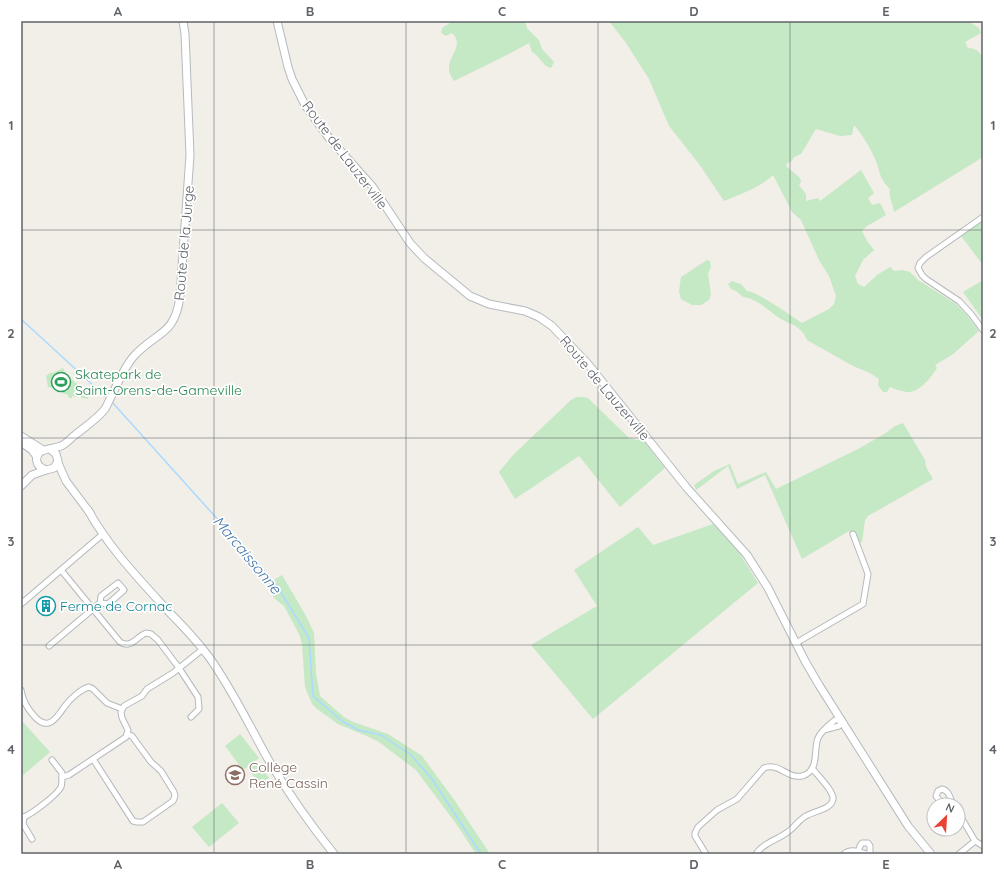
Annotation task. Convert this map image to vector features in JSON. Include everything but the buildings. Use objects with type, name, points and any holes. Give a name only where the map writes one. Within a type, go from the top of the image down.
[{"type":"street","name":"Route de la Jurge","points":[[46,449],[63,445],[100,414],[107,405],[131,360],[142,348],[168,328],[179,306],[189,168],[186,34],[183,21]]},
{"type":"street","name":"Route de Lauzerville","points":[[277,21],[288,67],[305,105],[329,138],[372,186],[410,243],[424,258],[470,296],[485,302],[525,311],[539,317],[552,326],[576,350],[694,497],[746,555],[768,588],[796,644],[839,722],[864,757],[908,826],[931,854]]},
{"type":"street","points":[[983,217],[926,258],[920,263],[918,268],[926,279],[959,301],[983,330]]},
{"type":"street","points":[[21,436],[46,449],[54,451],[66,481]]},
{"type":"street","points":[[21,442],[32,450],[39,466],[57,473],[66,481],[134,572]]},
{"type":"street","name":"Route de la Jurge","points":[[58,460],[63,445]]},
{"type":"street","points":[[32,476],[37,460],[46,449]]},
{"type":"street","points":[[21,486],[32,476],[54,468],[58,460]]},
{"type":"street","points":[[88,510],[94,522],[122,559],[203,649],[226,683],[268,759],[303,813],[334,854]]},
{"type":"street","points":[[21,604],[103,534]]},
{"type":"street","points":[[796,644],[863,604],[868,574],[853,534]]},
{"type":"street","points":[[60,570],[122,644],[131,644],[143,634],[151,634],[158,640],[179,668],[199,701],[199,709],[191,717]]},
{"type":"street","points":[[49,646],[100,603],[101,596],[118,582],[124,590],[108,604],[100,603]]},
{"type":"street","points":[[62,777],[69,775],[123,739],[127,734],[127,727],[122,718],[122,709],[127,704],[142,696],[147,689],[179,668],[203,649]]},
{"type":"street","points":[[21,690],[26,707],[40,723],[44,724],[51,722],[62,712],[65,705],[84,688],[89,687],[94,689],[107,703],[122,709]]},
{"type":"street","points":[[706,854],[696,839],[696,830],[717,810],[737,800],[764,768],[775,766],[791,774],[798,776],[804,775],[812,768],[816,758],[817,740],[821,733],[839,722]]},
{"type":"street","points":[[93,759],[133,821],[143,822],[173,801],[175,796],[174,792],[161,771],[151,762],[132,736],[127,734]]},
{"type":"street","points":[[32,839],[23,824],[22,816],[34,812],[59,790],[62,784],[62,774],[52,760]]},
{"type":"street","points":[[756,854],[765,845],[788,832],[805,816],[828,806],[832,802],[832,794],[812,768]]},
{"type":"street","points":[[937,797],[936,794],[942,789],[945,790],[949,797]]},
{"type":"street","points":[[966,826],[975,841],[983,846]]},
{"type":"street","points":[[959,854],[975,841]]},
{"type":"street","points":[[844,854],[848,851],[868,854],[870,846],[868,843],[862,843],[858,852]]},
{"type":"green space","points":[[453,21],[525,21],[527,28],[539,40],[542,49],[554,62],[551,68],[545,65],[532,52],[529,43],[454,81],[450,74],[449,64],[455,51],[457,42],[456,37],[452,33],[446,36],[441,33],[442,28]]},
{"type":"green space","points":[[609,21],[968,21],[979,28],[981,33],[965,42],[968,48],[977,50],[983,57],[983,157],[894,212],[890,197],[890,189],[882,179],[869,146],[854,125],[852,135],[840,136],[816,129],[801,154],[794,157],[791,162],[787,163],[786,166],[800,178],[801,182],[799,185],[806,194],[806,201],[818,198],[820,201],[861,170],[874,193],[868,198],[872,205],[880,203],[886,215],[867,226],[862,231],[874,250],[863,260],[855,276],[858,284],[864,287],[877,275],[890,267],[894,271],[902,270],[910,272],[918,280],[956,304],[979,331],[952,355],[935,365],[937,368],[928,381],[920,388],[911,392],[906,392],[890,387],[887,392],[883,392],[878,385],[879,379],[807,340],[802,332],[796,327],[781,319],[754,300],[743,297],[731,289],[728,284],[732,281],[741,284],[747,291],[766,299],[802,323],[829,309],[834,304],[836,296],[829,276],[819,260],[801,220],[792,212],[773,175],[757,187],[724,201],[699,164],[669,126],[649,79],[626,43]]},
{"type":"green space","points":[[983,219],[983,265],[961,236]]},
{"type":"green space","points":[[707,260],[710,261],[711,267],[708,274],[711,294],[709,300],[701,305],[692,305],[681,299],[679,291],[681,277]]},
{"type":"green space","points":[[983,280],[983,320],[963,292]]},
{"type":"green space","name":"Skatepark de Saint-Orens-de-Gameville","points":[[63,368],[66,375],[89,395],[88,399],[81,398],[80,395],[79,397],[72,396],[72,398],[69,398],[67,394],[63,394],[61,389],[48,387],[46,376],[51,372],[53,373]]},
{"type":"green space","points":[[576,397],[588,398],[629,438],[637,440],[642,439],[665,468],[620,507],[579,456],[515,499],[499,472],[513,455]]},
{"type":"green space","points":[[903,423],[925,460],[926,467],[933,479],[868,516],[865,520],[862,542],[854,546],[849,531],[802,559],[765,475],[737,489],[728,466],[696,490],[694,485],[714,471],[730,464],[738,484],[766,472],[776,489],[858,449],[895,426]]},
{"type":"green space","points":[[713,524],[738,551],[758,583],[593,719],[531,645],[597,606],[574,570],[638,527],[653,545]]},
{"type":"green space","points":[[282,575],[306,616],[314,633],[316,673],[320,696],[344,717],[353,722],[388,734],[422,756],[455,801],[490,854],[476,854],[457,825],[416,770],[379,742],[338,724],[312,704],[305,687],[302,644],[299,634],[284,606],[274,598],[267,584]]},
{"type":"green space","points":[[21,720],[50,752],[21,777]]},
{"type":"green space","points":[[240,734],[259,758],[243,770],[225,746]]},
{"type":"green space","points":[[257,762],[269,778],[261,785],[248,769]]},
{"type":"green space","points":[[222,803],[239,823],[209,847],[192,827]]},
{"type":"waterway","name":"Marcaissonne","points":[[21,319],[107,398]]},
{"type":"waterway","name":"Marcaissonne","points":[[112,402],[275,583],[309,638],[313,696],[342,721],[358,730],[381,735],[411,755],[432,779],[481,854]]},
{"type":"place","name":"Skatepark de Saint-Orens-de-Gameville","points":[[61,382]]},
{"type":"place","name":"Ferme de Cornac","points":[[46,606]]},
{"type":"place","name":"Collège René Cassin","points":[[235,775]]}]
